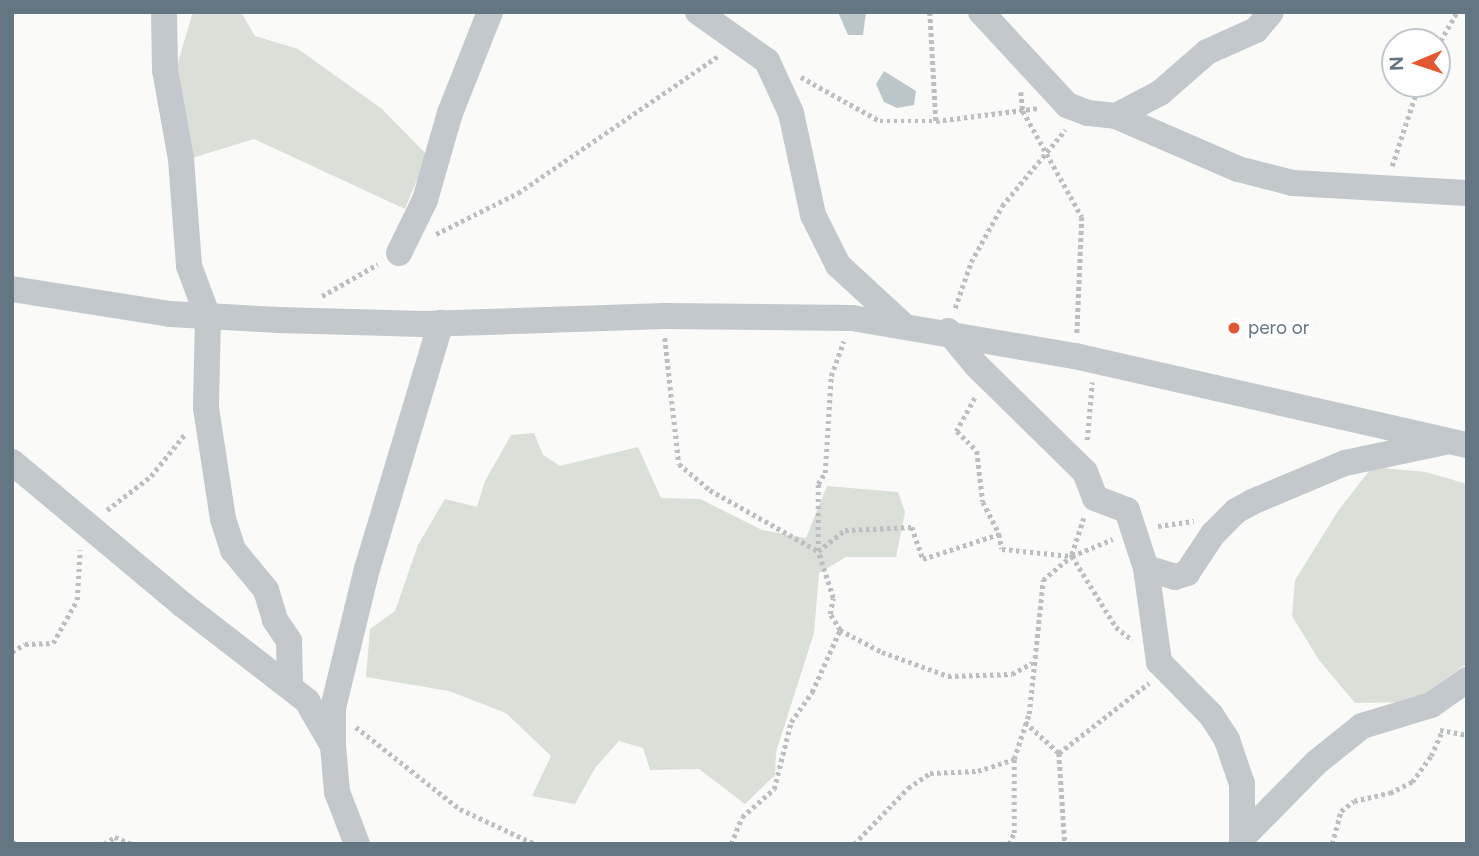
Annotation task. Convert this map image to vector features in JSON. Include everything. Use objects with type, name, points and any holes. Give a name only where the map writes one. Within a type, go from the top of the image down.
[{"type":"street","points":[[164,12],[165,70],[181,159],[189,265],[208,317],[206,408],[223,519],[233,550],[267,590],[275,620],[289,641],[290,684]]},
{"type":"street","points":[[399,253],[425,200],[450,113],[490,12]]},
{"type":"street","points":[[698,12],[767,61],[791,113],[813,215],[838,265],[902,324]]},
{"type":"street","points":[[981,12],[1016,55],[1078,109],[1116,116],[1214,160],[1274,180],[1467,193]]},
{"type":"street","points":[[1116,116],[1160,93],[1207,51],[1256,30],[1271,12]]},
{"type":"street","points":[[12,289],[208,317],[441,323],[664,316],[852,318],[948,331],[1075,356],[1460,442]]},
{"type":"street","points":[[357,844],[337,792],[332,746],[333,708],[367,569],[441,323]]},
{"type":"street","points":[[948,331],[977,366],[1084,472],[1095,498],[1127,510],[1146,568],[1157,651],[1164,670],[1211,715],[1227,740],[1242,784],[1243,841]]},
{"type":"street","points":[[1146,568],[1175,578],[1188,573],[1227,519],[1252,502],[1345,463],[1460,442]]},
{"type":"street","points":[[12,462],[86,526],[290,684],[307,701],[332,746]]},
{"type":"street","points":[[1243,841],[1317,762],[1362,726],[1431,705],[1467,680]]},
{"type":"path","points":[[930,12],[936,121]]},
{"type":"path","points":[[1448,28],[1457,12]]},
{"type":"path","points":[[312,301],[399,253],[518,193],[739,42]]},
{"type":"path","points":[[1016,55],[1023,111],[1082,217],[1075,356]]},
{"type":"path","points":[[767,61],[833,92],[856,111],[880,121],[936,121],[1023,111],[1078,109]]},
{"type":"path","points":[[1387,186],[1415,98]]},
{"type":"path","points":[[948,331],[971,262],[1002,206],[1078,109]]},
{"type":"path","points":[[664,316],[679,464],[710,491],[818,551]]},
{"type":"path","points":[[852,318],[831,376],[825,473],[818,484],[818,551],[833,598],[830,614],[840,630],[891,657],[948,676],[1012,674],[1032,663]]},
{"type":"path","points":[[977,366],[975,398],[957,431],[977,451],[982,502],[999,534],[1002,549],[1072,556]]},
{"type":"path","points":[[12,652],[25,644],[53,643],[77,600],[76,568],[86,526],[151,476],[206,408]]},
{"type":"path","points":[[1009,844],[1014,833],[1014,759],[1025,722],[1043,580],[1072,556],[1133,531],[1177,522],[1227,519]]},
{"type":"path","points":[[818,551],[845,530],[863,527],[912,527],[923,559],[999,534]]},
{"type":"path","points":[[731,844],[742,817],[774,789],[791,722],[812,692],[840,630]]},
{"type":"path","points":[[1059,753],[1146,687],[1155,673],[1157,651]]},
{"type":"path","points":[[333,708],[460,808],[535,844]]},
{"type":"path","points":[[1025,722],[1059,753],[1065,844]]},
{"type":"path","points":[[1332,844],[1341,811],[1354,801],[1412,782],[1431,756],[1442,731]]},
{"type":"path","points":[[854,844],[908,788],[930,773],[978,771],[1014,759]]},
{"type":"path","points":[[104,844],[115,837],[132,844]]},
{"type":"path","points":[[12,842],[20,844]]},
{"type":"shaded area","points":[[193,12],[241,12],[255,36],[298,49],[382,109],[427,155],[405,209],[254,139],[192,158],[175,72]]},
{"type":"shaded area","points":[[838,12],[866,12],[863,35],[848,35]]},
{"type":"shaded area","points":[[884,71],[916,91],[914,105],[897,108],[884,102],[876,84]]},
{"type":"shaded area","points":[[534,433],[543,455],[560,466],[638,447],[661,498],[700,499],[762,530],[806,538],[827,486],[898,492],[905,512],[896,557],[846,557],[819,573],[814,633],[776,752],[775,775],[745,804],[699,769],[650,770],[643,748],[619,741],[595,768],[575,804],[532,796],[551,756],[506,713],[449,691],[366,677],[370,629],[395,611],[418,545],[445,499],[477,507],[485,481],[511,435]]},
{"type":"shaded area","points":[[1372,467],[1426,472],[1467,484],[1466,664],[1413,702],[1355,703],[1319,660],[1292,616],[1295,580],[1338,511]]},
{"type":"place","name":"pero or","points":[[1234,328]]}]
